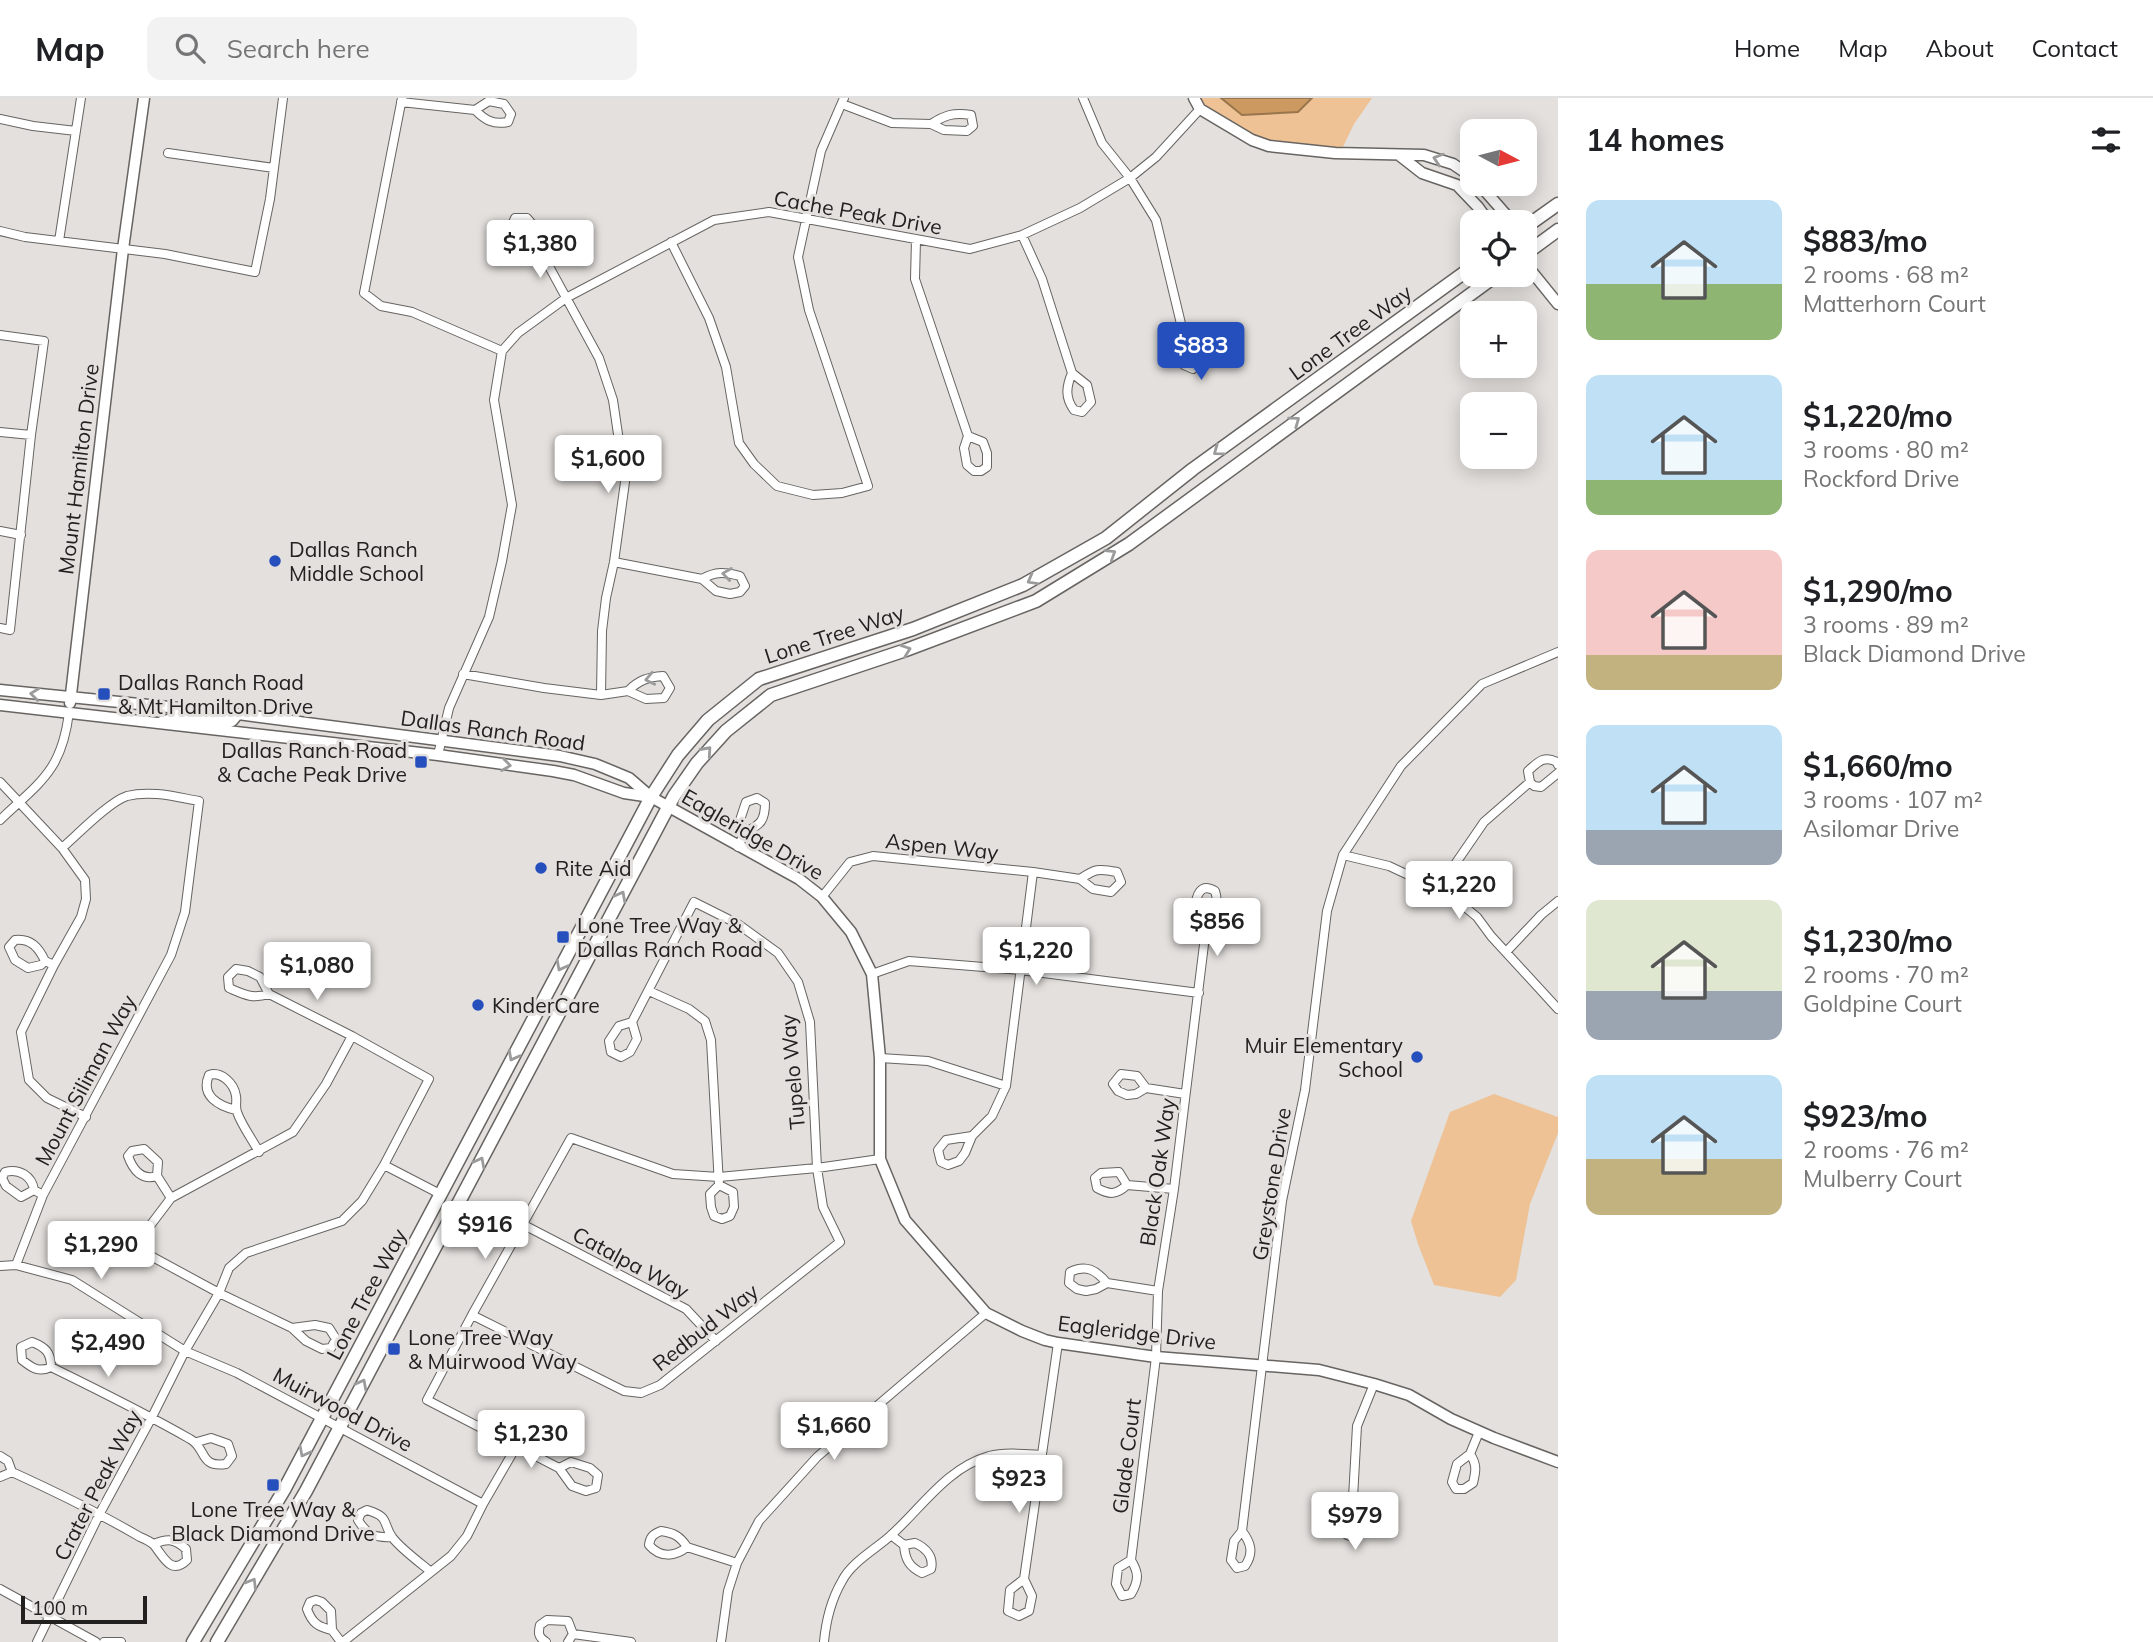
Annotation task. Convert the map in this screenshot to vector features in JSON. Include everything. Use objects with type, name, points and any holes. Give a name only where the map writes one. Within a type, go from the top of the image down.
[{"type":"main road","points":[[1537,219],[1558,204]]},
{"type":"main road","points":[[1537,245],[1558,230]]},
{"type":"main road","name":"Lone Tree Way","points":[[193,1642],[284,1490],[651,797],[678,755],[708,720],[759,679],[913,629],[1024,585],[1106,538],[1193,469],[1460,276]]},
{"type":"main road","name":"Lone Tree Way","points":[[217,1642],[306,1492],[668,807],[697,763],[726,731],[771,695],[906,650],[1036,601],[1129,544],[1481,287]]},
{"type":"main road","points":[[525,1077],[526,1063],[550,1014],[551,1002],[545,996]]},
{"type":"street","points":[[59,241],[81,98]]},
{"type":"street","name":"Mount Hamilton Drive","points":[[0,820],[45,778],[61,752],[69,712],[123,249],[144,98]]},
{"type":"street","points":[[0,231],[25,237],[164,254],[255,272],[270,199],[283,98]]},
{"type":"street","points":[[1083,98],[1102,143],[1130,178],[1156,220],[1183,332]]},
{"type":"street","points":[[1194,98],[1200,109],[1252,140],[1269,146],[1335,153],[1424,155],[1460,169]]},
{"type":"street","points":[[438,755],[449,708],[489,617],[512,505],[494,400],[502,351],[412,312],[381,306],[364,293],[401,100],[475,110]]},
{"type":"street","points":[[671,242],[709,318],[726,367],[739,443],[754,464],[777,486],[813,495],[842,494],[868,486],[809,310],[798,257],[821,151],[843,101],[892,123],[931,124]]},
{"type":"street","name":"Cache Peak Drive","points":[[502,351],[518,333],[566,298],[714,220],[769,212],[970,250],[1022,235],[1080,208],[1130,178],[1156,157],[1200,109]]},
{"type":"street","points":[[0,119],[76,131]]},
{"type":"street","points":[[167,153],[274,168]]},
{"type":"street","points":[[1399,155],[1422,173],[1457,185],[1480,210]]},
{"type":"street","points":[[1490,196],[1502,210]]},
{"type":"street","points":[[1022,235],[1042,279],[1072,373]]},
{"type":"street","points":[[916,240],[915,279],[968,436]]},
{"type":"street","points":[[539,248],[599,358],[613,400],[625,482],[602,631],[601,695]]},
{"type":"street","points":[[1537,277],[1558,304]]},
{"type":"street","points":[[0,335],[44,341],[10,630],[0,628]]},
{"type":"street","points":[[0,432],[31,435]]},
{"type":"street","points":[[0,531],[21,535]]},
{"type":"street","points":[[614,562],[702,579],[716,591],[730,594],[740,592],[745,586],[740,576],[727,572],[715,572],[702,579]]},
{"type":"street","name":"Greystone Drive","points":[[1242,1531],[1282,1201],[1305,1090],[1327,911],[1343,856],[1401,766],[1482,684],[1558,652]]},
{"type":"street","points":[[463,674],[601,695],[628,691],[646,699],[664,698],[670,688],[663,676],[648,677],[637,682],[628,691]]},
{"type":"street","name":"Dallas Ranch Road","points":[[0,690],[238,714],[560,756],[596,764],[629,778],[651,797]]},
{"type":"street","name":"Dallas Ranch Road","points":[[0,705],[438,755],[553,771],[574,775],[624,793],[651,797]]},
{"type":"street","points":[[155,724],[178,717],[227,722],[232,721],[238,714]]},
{"type":"street","points":[[1558,765],[1550,758],[1542,759],[1528,771],[1530,782],[1541,787],[1558,773]]},
{"type":"street","points":[[0,782],[62,848],[85,880],[86,899],[80,918],[49,963],[21,1032],[29,1080],[47,1098],[86,1117]]},
{"type":"street","points":[[1438,889],[1484,822],[1530,782]]},
{"type":"street","name":"Mount Siliman Way","points":[[16,1265],[43,1195],[171,956],[185,912],[199,801],[155,793],[126,797],[102,813],[62,848]]},
{"type":"street","name":"Eagleridge Drive","points":[[651,797],[799,879],[822,897],[851,932],[872,974],[880,1058],[880,1159],[905,1220],[986,1313],[1058,1343],[1156,1357],[1319,1370],[1374,1384],[1409,1395],[1479,1432],[1558,1461]]},
{"type":"street","points":[[738,847],[745,831]]},
{"type":"street","name":"Aspen Way","points":[[822,897],[850,862],[873,856],[1080,879]]},
{"type":"street","points":[[1343,856],[1389,866],[1438,889],[1477,917],[1558,1009]]},
{"type":"street","points":[[1101,868],[1117,872],[1121,882],[1111,892],[1093,889],[1080,879],[1101,868]]},
{"type":"street","points":[[972,1136],[946,1140],[938,1150],[941,1162],[948,1165],[959,1161],[972,1136],[992,1116],[1006,1086],[1033,872]]},
{"type":"street","points":[[1506,952],[1558,901]]},
{"type":"street","name":"Tupelo Way","points":[[649,991],[694,902],[738,924],[778,953],[798,982],[810,1022],[817,1168]]},
{"type":"street","name":"Black Oak Way","points":[[1156,1357],[1158,1291],[1174,1189],[1208,920]]},
{"type":"street","points":[[872,974],[909,961],[1020,970],[1199,993]]},
{"type":"street","points":[[270,994],[257,997],[246,995],[229,988],[228,977],[236,969],[248,971],[260,977],[270,994],[352,1036],[326,1084],[293,1132],[171,1198],[143,1236],[138,1249],[219,1293],[292,1328],[306,1341],[322,1349],[331,1348],[336,1339],[329,1328],[315,1325],[292,1328]]},
{"type":"street","points":[[632,1022],[649,991],[688,1009],[705,1021],[711,1041],[719,1181]]},
{"type":"street","name":"Crater Peak Way","points":[[37,1642],[100,1513],[185,1351],[219,1293],[229,1268],[246,1253],[342,1221],[362,1201],[429,1079],[352,1036]]},
{"type":"street","points":[[880,1058],[928,1061],[1006,1086]]},
{"type":"street","points":[[236,1110],[220,1106],[210,1097],[205,1083],[209,1075],[222,1075],[236,1093],[236,1110],[259,1152]]},
{"type":"street","points":[[1146,1088],[1185,1094]]},
{"type":"street","points":[[559,1468],[570,1462],[590,1468],[598,1475],[596,1488],[586,1491],[572,1486],[559,1468],[427,1400],[571,1138],[673,1174],[719,1181],[880,1159]]},
{"type":"street","points":[[384,1165],[440,1194]]},
{"type":"street","name":"Redbud Way","points":[[472,1315],[624,1391],[641,1393],[660,1385],[840,1242],[823,1208],[817,1168]]},
{"type":"street","points":[[157,1176],[171,1198]]},
{"type":"street","points":[[1127,1185],[1174,1189]]},
{"type":"street","points":[[34,1190],[43,1195]]},
{"type":"street","name":"Catalpa Way","points":[[522,1224],[686,1309],[716,1341]]},
{"type":"street","name":"Muirwood Drive","points":[[0,1266],[16,1265],[72,1280],[185,1351],[237,1373],[483,1504]]},
{"type":"street","points":[[1107,1283],[1158,1291]]},
{"type":"street","points":[[721,1642],[728,1591],[737,1563],[759,1521],[817,1457],[986,1313]]},
{"type":"street","points":[[1024,1580],[1058,1343]]},
{"type":"street","name":"Glade Court","points":[[1130,1560],[1156,1357]]},
{"type":"street","points":[[51,1367],[152,1417],[197,1443]]},
{"type":"street","points":[[1353,1498],[1357,1426],[1374,1384]]},
{"type":"street","points":[[1470,1454],[1479,1432]]},
{"type":"street","points":[[332,1630],[342,1642],[451,1556],[467,1536],[516,1447]]},
{"type":"street","points":[[824,1642],[827,1616],[843,1578],[940,1486],[966,1466],[987,1457],[1006,1453],[1042,1455]]},
{"type":"street","points":[[0,1456],[8,1461],[12,1472],[100,1513],[154,1544]]},
{"type":"street","points":[[0,1477],[12,1472]]},
{"type":"street","points":[[891,1535],[904,1545]]},
{"type":"street","points":[[392,1536],[430,1572]]},
{"type":"street","points":[[687,1547],[737,1563]]},
{"type":"street","points":[[0,1589],[96,1642]]},
{"type":"street","points":[[546,1642],[540,1638],[538,1632],[540,1625],[547,1620],[568,1621],[571,1638],[631,1642]]},
{"type":"street","points":[[104,1642],[121,1642]]},
{"type":"shaded area","points":[[1194,98],[1372,98],[1354,124],[1340,153],[1269,146],[1200,109]]},
{"type":"shaded area","points":[[1221,98],[1312,98],[1298,112],[1242,115]]},
{"type":"shaded area","points":[[1494,1094],[1558,1117],[1558,1133],[1530,1204],[1516,1280],[1500,1297],[1434,1285],[1411,1221],[1450,1112]]},
{"type":"place","name":"Dallas Ranch Middle School","points":[[275,561]]},
{"type":"place","name":"Dallas Ranch Road & Mt Hamilton Drive","points":[[104,694]]},
{"type":"place","name":"Dallas Ranch Road & Cache Peak Drive","points":[[421,762]]},
{"type":"place","name":"Rite Aid","points":[[541,868]]},
{"type":"place","name":"Lone Tree Way & Dallas Ranch Road","points":[[563,937]]},
{"type":"place","name":"KinderCare","points":[[478,1005]]},
{"type":"place","name":"Muir Elementary School","points":[[1417,1057]]},
{"type":"place","name":"Lone Tree Way & Muirwood Way","points":[[394,1349]]},
{"type":"place","name":"Lone Tree Way & Black Diamond Drive","points":[[273,1485]]}]
